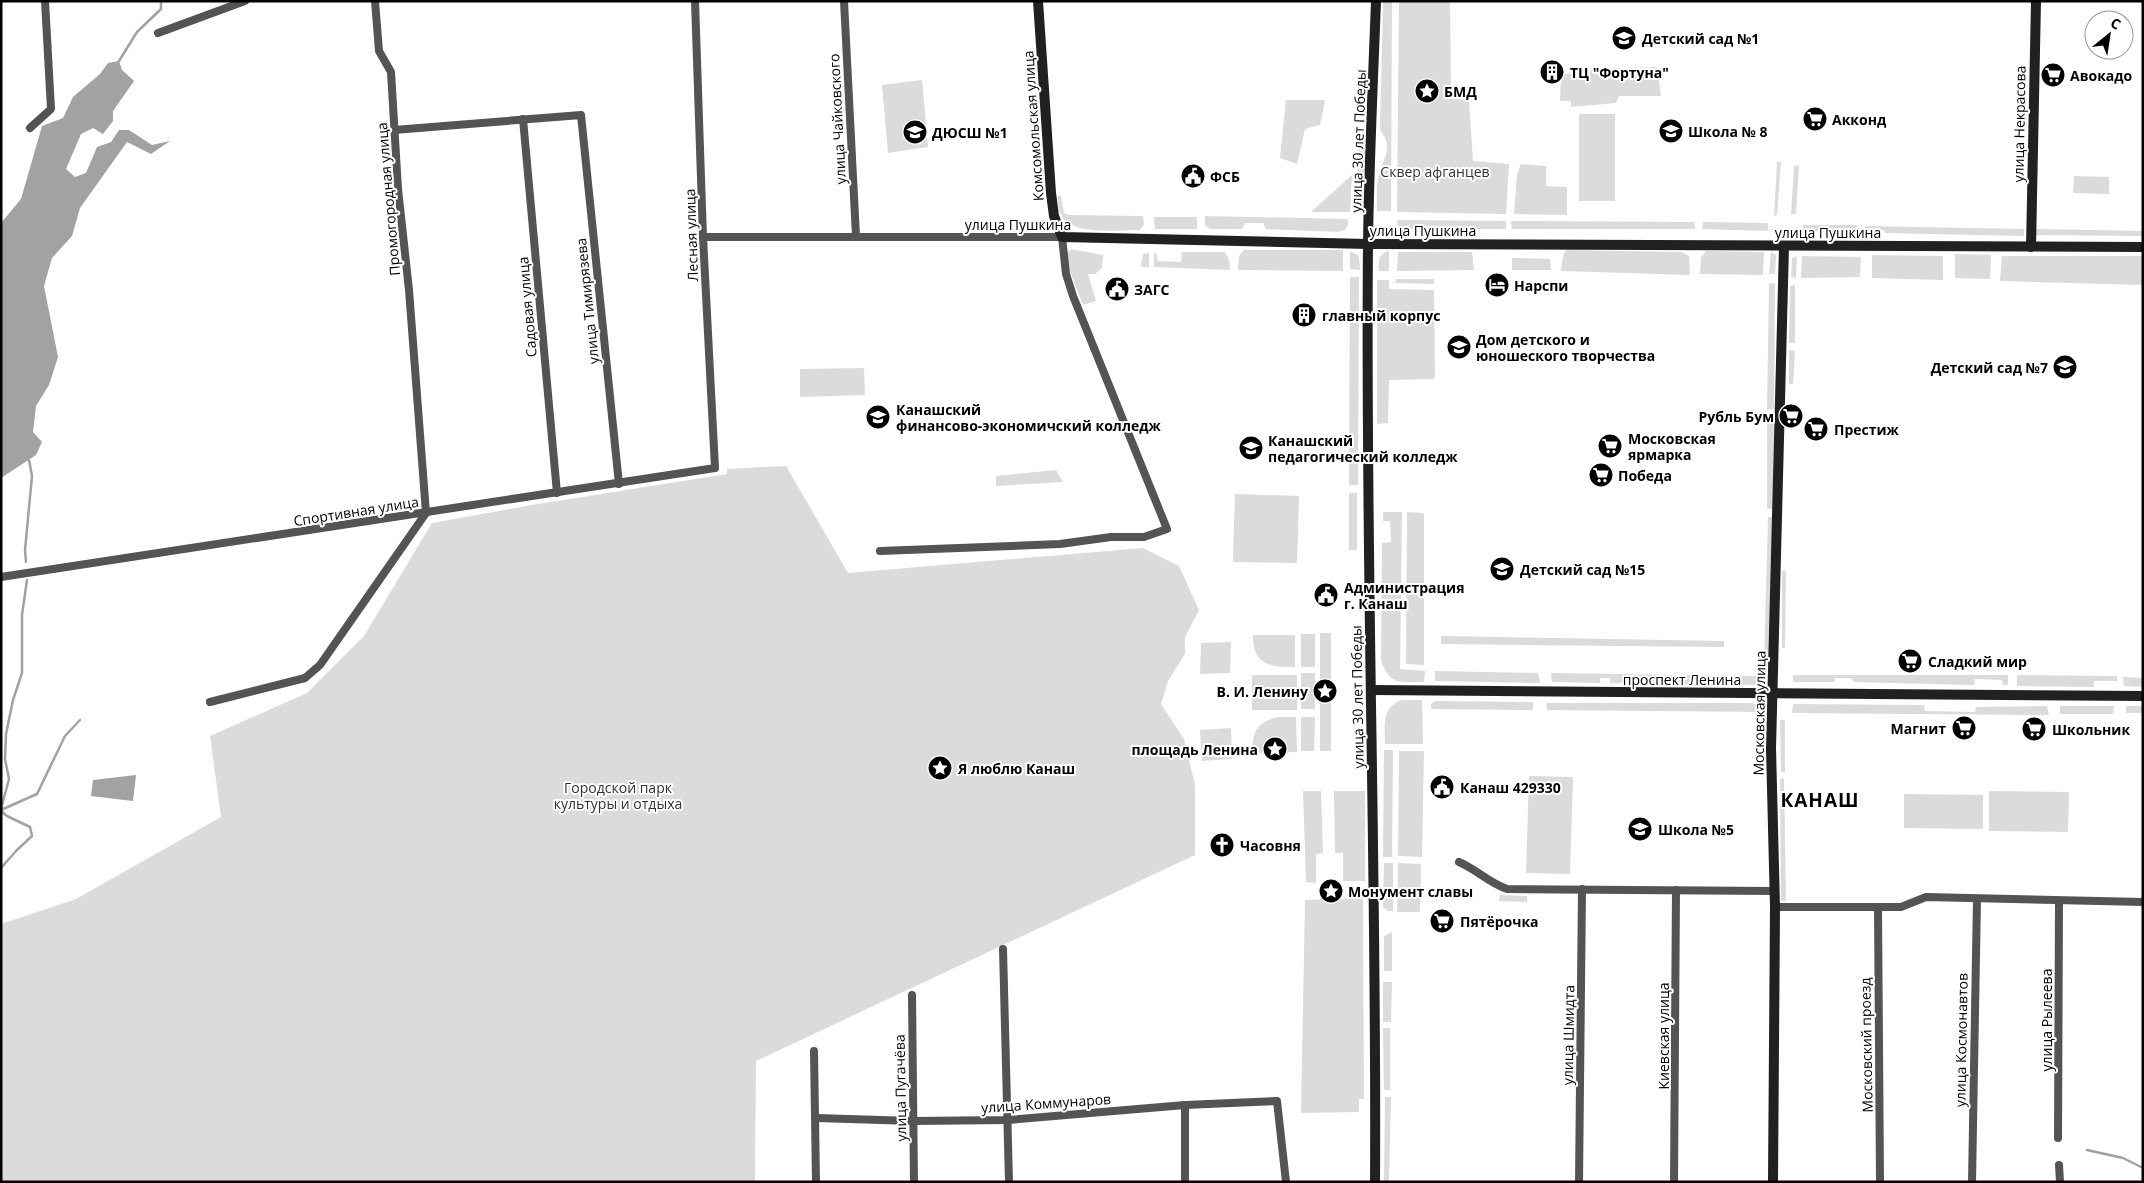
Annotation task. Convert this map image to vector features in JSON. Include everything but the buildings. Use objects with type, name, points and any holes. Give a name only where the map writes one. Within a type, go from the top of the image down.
[{"type":"street","points":[[30,128],[51,110],[45,1]]},
{"type":"street","points":[[158,33],[245,1]]},
{"type":"street","name":"Промогородная улица","points":[[375,1],[379,51],[391,72],[394,130],[426,513]]},
{"type":"street","name":"Лесная улица","points":[[695,1],[703,237],[715,468]]},
{"type":"street","name":"улица Чайковского","points":[[844,1],[856,236]]},
{"type":"street","name":"Комсомольская улица","points":[[880,551],[1060,544],[1111,536],[1144,537],[1167,529],[1073,296],[1066,274],[1062,237],[1054,216],[1051,193],[1038,1]]},
{"type":"street","name":"улица 30 лет Победы","points":[[1375,1182],[1376,1024],[1371,747],[1368,244],[1376,1]]},
{"type":"street","name":"улица Некрасова","points":[[2030,247],[2036,1]]},
{"type":"street","name":"улица Тимирязева","points":[[523,119],[581,115],[619,484]]},
{"type":"street","points":[[394,130],[523,119]]},
{"type":"street","name":"Садовая улица","points":[[523,119],[557,493]]},
{"type":"street","name":"улица Пушкина","points":[[703,237],[1062,237],[1368,244],[2143,247]]},
{"type":"street","name":"Московская улица","points":[[1773,1182],[1775,891],[1772,693],[1784,246]]},
{"type":"street","name":"Спортивная улица","points":[[1,577],[715,468]]},
{"type":"street","points":[[210,702],[305,678],[320,665],[426,513]]},
{"type":"street","name":"проспект Ленина","points":[[1371,690],[2143,696]]},
{"type":"street","points":[[1459,862],[1477,871],[1492,883],[1506,889],[1775,891]]},
{"type":"street","name":"улица Шмидта","points":[[1579,1182],[1582,890]]},
{"type":"street","name":"Киевская улица","points":[[1674,1182],[1676,890]]},
{"type":"street","points":[[1775,907],[1901,908],[1926,897],[2143,902]]},
{"type":"street","name":"улица Космонавтов","points":[[1972,1182],[1977,899]]},
{"type":"street","name":"улица Рылеева","points":[[2058,1138],[2060,901]]},
{"type":"street","name":"Московский проезд","points":[[1878,907],[1880,1182]]},
{"type":"street","points":[[1003,949],[1009,1182]]},
{"type":"street","name":"улица Пугачёва","points":[[912,995],[914,1182]]},
{"type":"street","points":[[814,1051],[816,1182]]},
{"type":"street","name":"улица Коммунаров","points":[[816,1118],[1008,1120],[1185,1105],[1277,1102],[1286,1182]]},
{"type":"street","points":[[1185,1105],[1185,1182]]},
{"type":"street","points":[[2059,1166],[2060,1182]]},
{"type":"green space","points":[[1383,1],[1392,1],[1391,211],[1377,211],[1378,179],[1387,149],[1385,137],[1380,130]]},
{"type":"green space","name":"Сквер афганцев","points":[[1399,1],[1450,1],[1451,88],[1455,99],[1469,100],[1473,161],[1509,164],[1506,214],[1397,212]]},
{"type":"green space","points":[[1657,67],[1661,96],[1619,96],[1616,103],[1571,107],[1571,101],[1560,101],[1561,74],[1590,74],[1591,69]]},
{"type":"green space","points":[[922,80],[928,147],[888,153],[882,85]]},
{"type":"green space","points":[[1286,100],[1325,100],[1320,125],[1305,129],[1297,164],[1280,158]]},
{"type":"green space","points":[[1579,114],[1615,114],[1615,201],[1579,201]]},
{"type":"green space","points":[[1358,149],[1365,150],[1364,212],[1356,211]]},
{"type":"green space","points":[[1777,162],[1781,162],[1777,215],[1774,216]]},
{"type":"green space","points":[[1521,164],[1546,166],[1546,186],[1567,187],[1567,215],[1514,214],[1517,174]]},
{"type":"green space","points":[[1799,165],[1796,214],[1791,214],[1794,166]]},
{"type":"green space","points":[[1352,175],[1350,212],[1312,212],[1312,211]]},
{"type":"green space","points":[[2074,176],[2109,177],[2109,194],[2073,193]]},
{"type":"green space","points":[[1058,196],[1061,196],[1064,213],[1069,215],[1143,216],[1144,224],[1140,230],[1109,231],[1085,229],[1075,226],[1067,222],[1061,215]]},
{"type":"green space","points":[[1205,216],[1348,219],[1348,225],[1345,230],[1338,232],[1266,229],[1263,223],[1245,223],[1242,229],[1210,229],[1205,225]]},
{"type":"green space","points":[[1154,217],[1197,217],[1197,229],[1155,229]]},
{"type":"green space","points":[[1397,220],[1506,221],[1506,229],[1398,229]]},
{"type":"green space","points":[[1511,221],[1694,222],[1695,229],[1512,229]]},
{"type":"green space","points":[[1703,222],[1768,223],[1768,231],[1702,229]]},
{"type":"green space","points":[[1803,225],[1857,225],[1855,232],[1803,231]]},
{"type":"green space","points":[[1865,226],[2024,229],[2024,236],[1885,233],[1884,230],[1864,229]]},
{"type":"green space","points":[[2036,229],[2143,231],[2143,236],[2036,235]]},
{"type":"green space","points":[[1071,249],[1103,255],[1102,268],[1095,274],[1088,274],[1096,301],[1083,305],[1064,256]]},
{"type":"green space","points":[[1244,250],[1343,250],[1343,271],[1238,270],[1239,256]]},
{"type":"green space","points":[[1566,250],[1682,252],[1689,256],[1690,275],[1561,271],[1563,256]]},
{"type":"green space","points":[[1350,251],[1359,256],[1360,270],[1350,269]]},
{"type":"green space","points":[[1389,251],[1389,271],[1379,271],[1380,258]]},
{"type":"green space","points":[[1706,251],[1764,252],[1763,275],[1700,274],[1701,258]]},
{"type":"green space","points":[[1182,252],[1225,252],[1229,260],[1230,270],[1154,267],[1154,253],[1156,253],[1158,261],[1181,262]]},
{"type":"green space","points":[[1398,252],[1472,252],[1474,270],[1397,271]]},
{"type":"green space","points":[[1771,252],[1776,255],[1775,274],[1769,274]]},
{"type":"green space","points":[[1149,253],[1149,267],[1141,267],[1143,254]]},
{"type":"green space","points":[[1955,254],[1991,255],[1990,279],[1955,278]]},
{"type":"green space","points":[[1872,255],[1943,256],[1943,280],[1872,278]]},
{"type":"green space","points":[[1797,256],[1796,278],[1791,277],[1792,258]]},
{"type":"green space","points":[[1802,256],[1861,257],[1860,277],[1801,278]]},
{"type":"green space","points":[[2002,256],[2143,256],[2143,285],[2000,281]]},
{"type":"green space","points":[[1512,258],[1550,259],[1551,270],[1512,270]]},
{"type":"green space","points":[[1350,277],[1359,277],[1358,485],[1349,485]]},
{"type":"green space","points":[[1395,279],[1434,279],[1434,284],[1396,283]]},
{"type":"green space","points":[[1377,280],[1389,280],[1389,289],[1434,290],[1435,374],[1434,379],[1389,380],[1388,423],[1377,424]]},
{"type":"green space","points":[[1775,283],[1774,409],[1767,410],[1769,284]]},
{"type":"green space","points":[[1795,285],[1795,343],[1789,343],[1790,286]]},
{"type":"green space","points":[[1789,350],[1795,351],[1793,384],[1789,384]]},
{"type":"green space","points":[[864,368],[865,395],[800,397],[800,369]]},
{"type":"green space","points":[[1767,420],[1774,420],[1773,509],[1767,509]]},
{"type":"green space","name":"Городской парк культуры и отдыха","points":[[786,466],[848,573],[1143,548],[1179,566],[1199,610],[1185,637],[1185,654],[1168,681],[1161,704],[1184,739],[1195,785],[1195,855],[756,1061],[755,1182],[1,1182],[1,924],[76,899],[221,817],[210,736],[307,693],[364,636],[432,523],[727,474],[727,469]]},
{"type":"green space","points":[[1056,470],[1063,482],[996,486],[996,476]]},
{"type":"green space","points":[[1349,493],[1357,493],[1357,550],[1349,550]]},
{"type":"green space","points":[[1235,494],[1299,496],[1297,563],[1233,562]]},
{"type":"green space","points":[[1383,512],[1402,512],[1400,669],[1425,671],[1424,682],[1397,681],[1388,674],[1381,660],[1382,543],[1391,542],[1390,521],[1383,521]]},
{"type":"green space","points":[[1407,512],[1424,513],[1424,665],[1406,664]]},
{"type":"green space","points":[[1768,517],[1774,517],[1771,666],[1764,666]]},
{"type":"green space","points":[[1782,571],[1786,571],[1785,648],[1782,648]]},
{"type":"green space","points":[[1320,633],[1331,633],[1331,751],[1320,751]]},
{"type":"green space","points":[[1301,634],[1315,634],[1315,667],[1301,667]]},
{"type":"green space","points":[[1253,635],[1295,635],[1295,667],[1270,665],[1264,662],[1256,653]]},
{"type":"green space","points":[[1441,636],[1724,641],[1724,647],[1441,644]]},
{"type":"green space","points":[[1231,642],[1230,673],[1200,674],[1201,643]]},
{"type":"green space","points":[[1435,671],[1538,673],[1540,683],[1435,681]]},
{"type":"green space","points":[[1301,673],[1315,673],[1315,709],[1301,709]]},
{"type":"green space","points":[[1551,673],[1759,676],[1759,685],[1610,683],[1610,678],[1600,678],[1600,683],[1552,682]]},
{"type":"green space","points":[[1252,675],[1297,675],[1297,710],[1252,710]]},
{"type":"green space","points":[[1793,675],[2008,675],[2008,685],[2003,685],[2002,680],[1975,679],[1974,685],[1853,682],[1852,678],[1835,678],[1835,682],[1793,682]]},
{"type":"green space","points":[[2017,675],[2117,676],[2117,681],[2094,681],[2094,687],[2017,686]]},
{"type":"green space","points":[[2123,677],[2143,678],[2143,687],[2124,686]]},
{"type":"green space","points":[[1401,700],[1422,700],[1423,744],[1385,744],[1385,718],[1390,708]]},
{"type":"green space","points":[[1435,701],[1533,702],[1533,710],[1431,709],[1431,704]]},
{"type":"green space","points":[[1546,703],[1751,703],[1760,705],[1760,712],[1547,710]]},
{"type":"green space","points":[[1793,704],[1924,705],[1925,711],[1975,712],[1976,707],[2047,706],[2049,715],[1792,713]]},
{"type":"green space","points":[[2060,706],[2114,706],[2113,714],[2060,714]]},
{"type":"green space","points":[[2126,706],[2143,706],[2143,713],[2126,713]]},
{"type":"green space","points":[[1278,717],[1296,717],[1297,752],[1252,753],[1253,739],[1257,729],[1265,722]]},
{"type":"green space","points":[[1301,717],[1315,717],[1314,751],[1301,751]]},
{"type":"green space","points":[[1780,720],[1785,720],[1785,772],[1781,772]]},
{"type":"green space","points":[[1231,728],[1232,759],[1202,761],[1200,730]]},
{"type":"green space","points":[[1384,750],[1393,750],[1392,857],[1383,857]]},
{"type":"green space","points":[[1399,751],[1424,751],[1422,857],[1398,856]]},
{"type":"green space","points":[[1529,776],[1573,777],[1570,874],[1526,873]]},
{"type":"green space","points":[[1784,778],[1786,901],[1781,901],[1780,779]]},
{"type":"green space","points":[[1303,791],[1321,791],[1323,853],[1316,854],[1316,883],[1306,882]]},
{"type":"green space","points":[[1334,791],[1365,791],[1365,881],[1343,881],[1343,853],[1335,853]]},
{"type":"green space","points":[[1989,791],[2069,792],[2068,832],[1989,831]]},
{"type":"green space","points":[[1904,794],[1983,795],[1983,829],[1904,828]]},
{"type":"green space","points":[[1384,863],[1393,863],[1393,911],[1388,911],[1383,907]]},
{"type":"green space","points":[[1398,863],[1421,864],[1420,912],[1397,912]]},
{"type":"green space","points":[[1500,895],[1527,896],[1527,902],[1499,901]]},
{"type":"green space","points":[[1363,898],[1364,1099],[1359,1099],[1359,1112],[1301,1113],[1305,900]]},
{"type":"green space","points":[[1392,932],[1392,971],[1384,971],[1384,936]]},
{"type":"green space","points":[[1383,982],[1392,982],[1391,1022],[1383,1022]]},
{"type":"green space","points":[[1383,1028],[1390,1028],[1390,1090],[1384,1090]]},
{"type":"green space","points":[[1385,1097],[1391,1097],[1389,1182],[1384,1182]]},
{"type":"shaded area","points":[[119,61],[122,70],[134,81],[113,111],[113,121],[103,134],[93,128],[81,134],[66,169],[75,177],[86,173],[97,147],[111,142],[119,130],[129,130],[152,145],[170,141],[151,154],[127,142],[80,208],[72,236],[52,258],[44,286],[58,357],[49,385],[36,406],[33,432],[42,442],[36,455],[1,478],[1,223],[21,199],[42,126],[63,118],[73,97],[100,74],[108,63]]},
{"type":"shaded area","points":[[136,775],[133,801],[91,796],[93,780]]},
{"type":"waterway","points":[[119,61],[137,32],[161,9],[161,1]]},
{"type":"waterway","points":[[26,562],[25,550],[32,476],[29,460]]},
{"type":"waterway","points":[[1,809],[9,779],[5,759],[6,734],[13,700],[22,673],[22,615],[27,580]]},
{"type":"waterway","points":[[1,810],[37,794],[65,736],[80,720]]},
{"type":"waterway","points":[[1,811],[30,827],[32,836],[1,868]]},
{"type":"waterway","points":[[2087,1150],[2123,1158],[2143,1168]]},
{"type":"place","name":"Детский сад №1","points":[[1624,38]]},
{"type":"place","name":"ТЦ \"Фортуна\"","points":[[1552,72]]},
{"type":"place","name":"Авокадо","points":[[2053,75]]},
{"type":"place","name":"БМД","points":[[1427,91]]},
{"type":"place","name":"Акконд","points":[[1815,119]]},
{"type":"place","name":"Школа № 8","points":[[1671,131]]},
{"type":"place","name":"ДЮСШ №1","points":[[915,132]]},
{"type":"place","name":"ФСБ","points":[[1193,176]]},
{"type":"place","name":"Нарспи","points":[[1497,285]]},
{"type":"place","name":"ЗАГС","points":[[1117,289]]},
{"type":"place","name":"главный корпус","points":[[1304,315]]},
{"type":"place","name":"Дом детского и юношеского творчества","points":[[1459,347]]},
{"type":"place","name":"Детский сад №7","points":[[2065,367]]},
{"type":"place","name":"Рубль Бум","points":[[1791,416]]},
{"type":"place","name":"Канашский финансово-экономичский колледж","points":[[878,417]]},
{"type":"place","name":"Престиж","points":[[1816,429]]},
{"type":"place","name":"Московская ярмарка","points":[[1610,446]]},
{"type":"place","name":"Канашский педагогический колледж","points":[[1251,448]]},
{"type":"place","name":"Победа","points":[[1601,475]]},
{"type":"place","name":"Детский сад №15","points":[[1502,569]]},
{"type":"place","name":"Администрация г. Канаш","points":[[1326,595]]},
{"type":"place","name":"Сладкий мир","points":[[1910,661]]},
{"type":"place","name":"В. И. Ленину","points":[[1325,691]]},
{"type":"place","name":"Магнит","points":[[1964,728]]},
{"type":"place","name":"Школьник","points":[[2034,729]]},
{"type":"place","name":"площадь Ленина","points":[[1275,749]]},
{"type":"place","name":"Я люблю Канаш","points":[[940,768]]},
{"type":"place","name":"Канаш 429330","points":[[1442,787]]},
{"type":"place","name":"Школа №5","points":[[1640,829]]},
{"type":"place","name":"Часовня","points":[[1222,845]]},
{"type":"place","name":"Монумент славы","points":[[1331,891]]},
{"type":"place","name":"Пятёрочка","points":[[1442,921]]},
{"type":"district","name":"КАНАШ","points":[[1820,800]]}]
